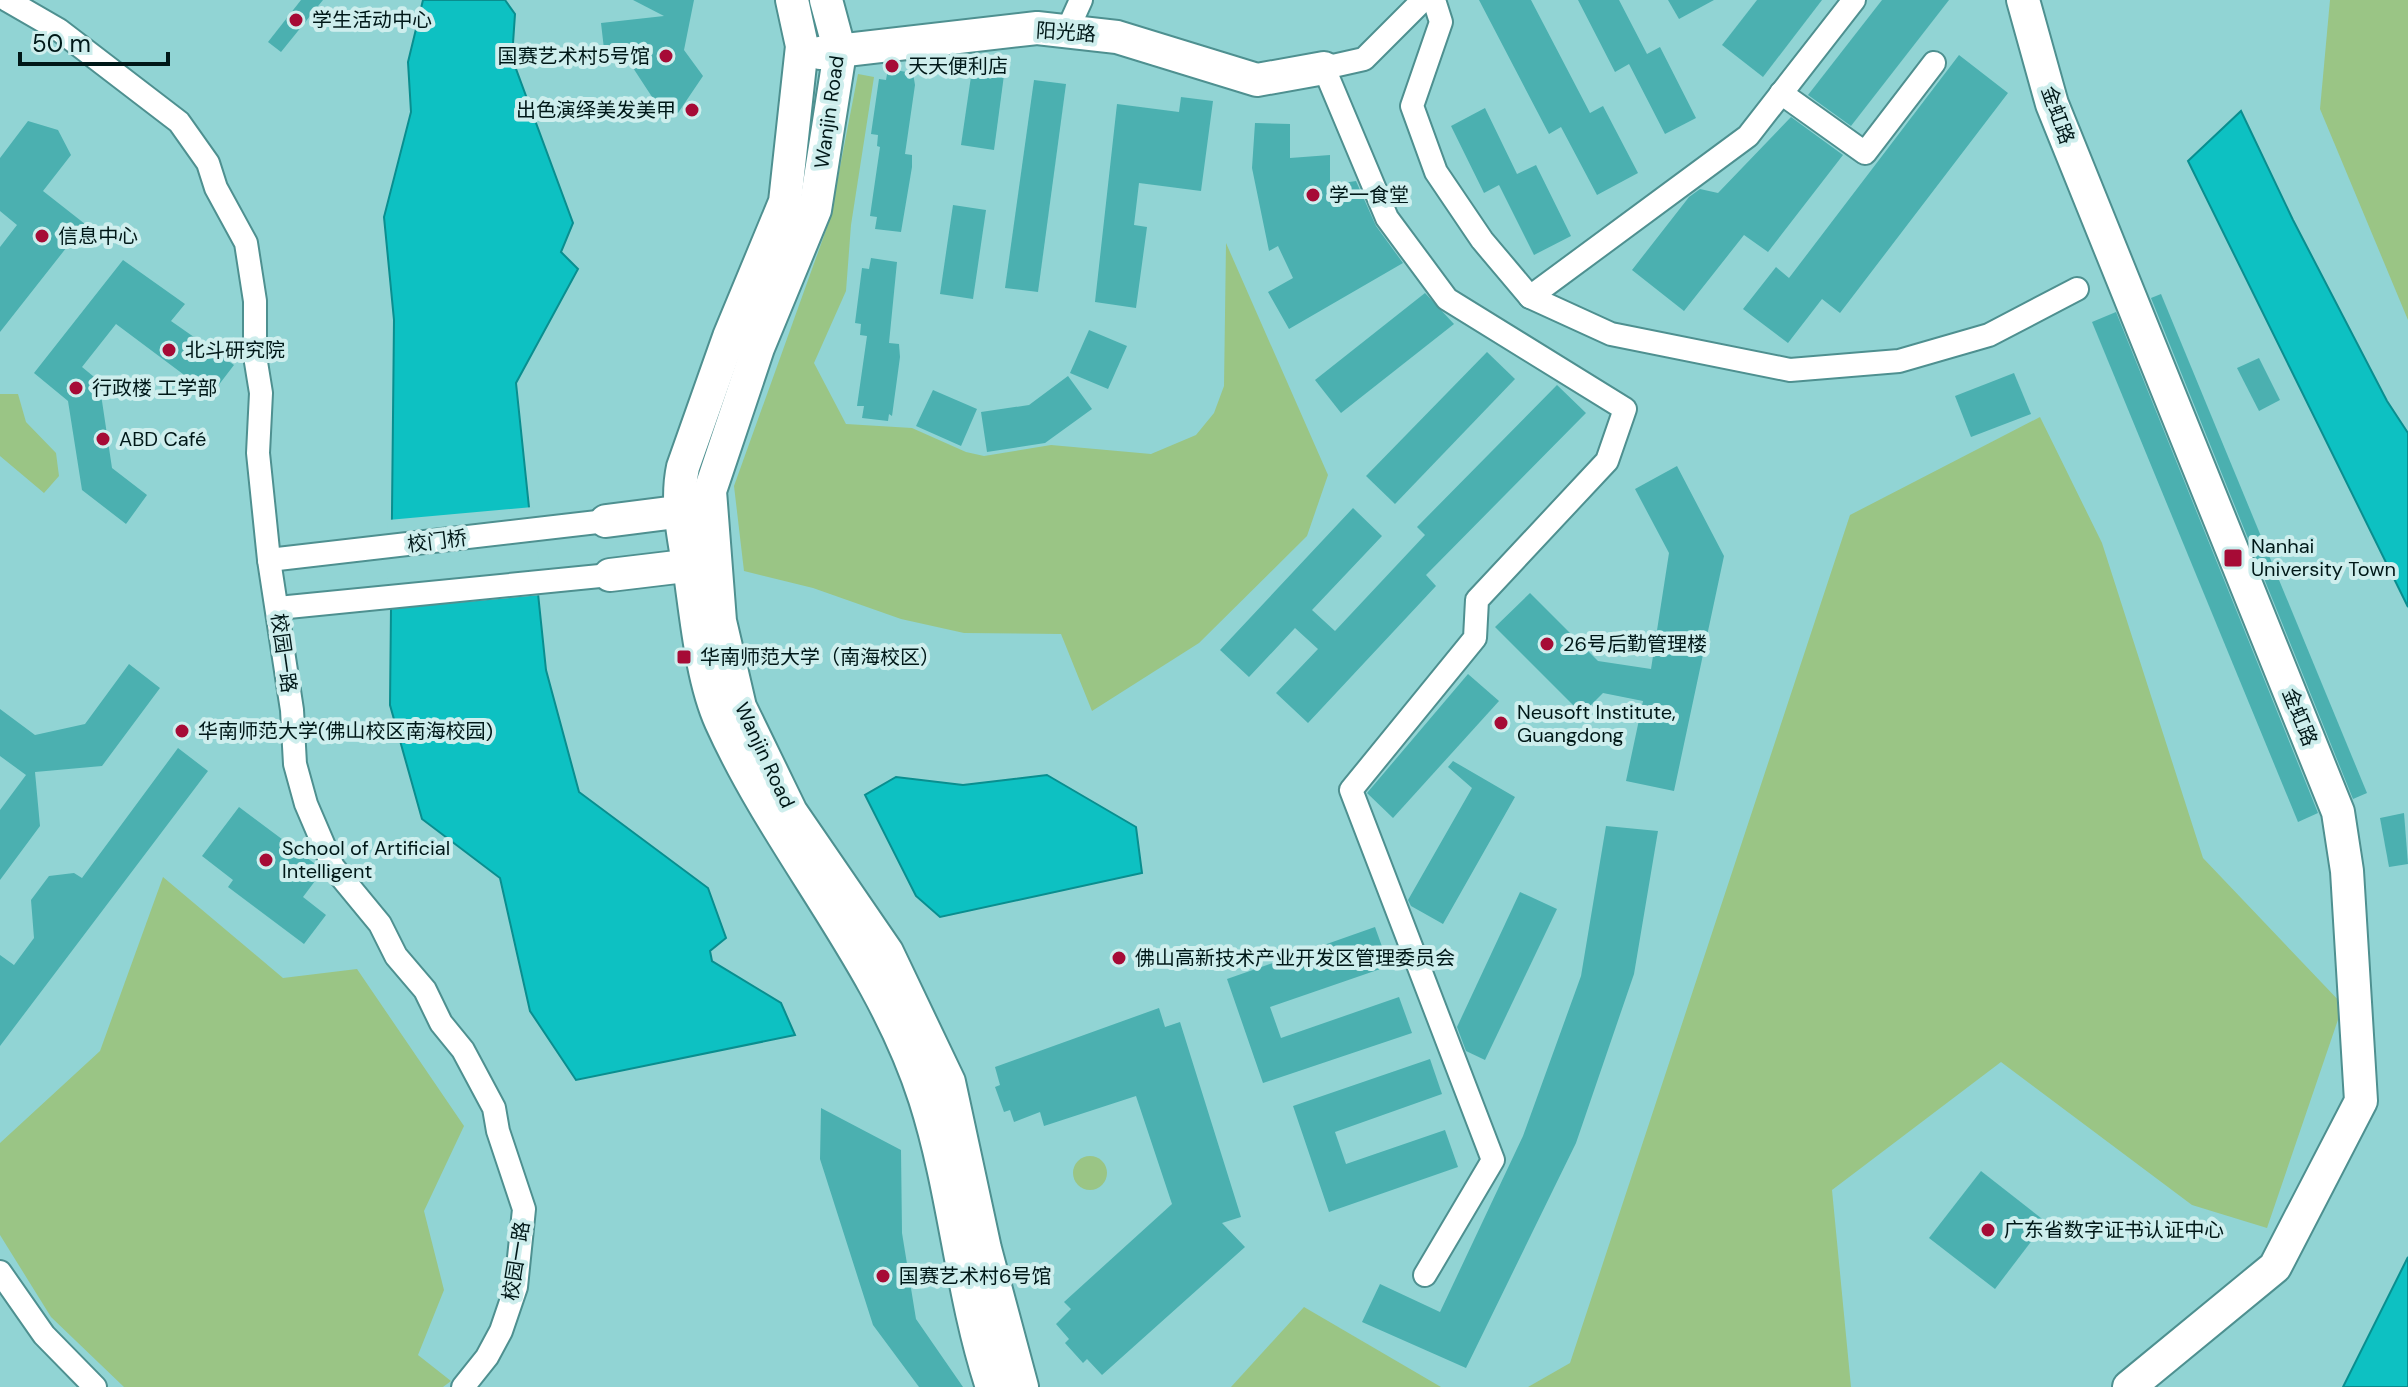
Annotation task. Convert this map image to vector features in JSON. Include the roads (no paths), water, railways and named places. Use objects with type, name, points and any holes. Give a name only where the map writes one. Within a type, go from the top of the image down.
[{"type":"street","name":"校园一路","points":[[7,0],[59,30],[179,122],[208,163],[216,188],[231,209],[246,243],[255,301],[255,356],[261,393],[258,453],[269,560],[278,608],[295,764],[306,804],[333,867],[380,924],[396,956],[425,990],[441,1023],[463,1050],[494,1108],[498,1131],[524,1209],[516,1287],[501,1331],[487,1357],[463,1387]]},
{"type":"street","name":"Wanjin Road","points":[[792,0],[801,54],[785,202],[729,337],[683,467],[679,487],[696,510],[702,564],[698,631],[720,719],[776,830],[870,972],[925,1099],[971,1313],[992,1387]]},
{"type":"street","name":"Wanjin Road","points":[[696,510],[712,482],[758,348],[815,210],[840,52],[826,0]]},
{"type":"street","points":[[1067,31],[1081,0]]},
{"type":"street","points":[[1423,0],[1364,59],[1324,68],[1387,218],[1447,299],[1625,409],[1607,461],[1477,600],[1475,638],[1351,790],[1493,1160],[1425,1275]]},
{"type":"street","points":[[1434,0],[1441,22],[1412,106],[1436,172],[1482,240],[1530,297],[1611,334],[1790,370],[1899,361],[1989,335],[2077,289]]},
{"type":"street","points":[[1530,297],[1748,136],[1854,0]]},
{"type":"street","name":"金虹路","points":[[2023,0],[2052,104],[2338,812],[2347,871],[2361,1101],[2275,1267],[2129,1387]]},
{"type":"street","name":"阳光路","points":[[801,54],[1037,28],[1117,37],[1257,80],[1324,68]]},
{"type":"street","points":[[1781,93],[1865,153],[1934,63]]},
{"type":"street","points":[[606,521],[696,510]]},
{"type":"street","name":"校门桥","points":[[269,560],[606,521]]},
{"type":"street","name":"Wanjin Road","points":[[702,564],[720,621],[740,707],[791,812],[887,952],[949,1082],[985,1249],[1022,1387]]},
{"type":"street","points":[[278,608],[702,564]]},
{"type":"street","points":[[0,1272],[44,1335],[95,1387]]},
{"type":"water","points":[[423,0],[505,0],[515,14],[512,58],[573,223],[561,252],[578,269],[516,383],[546,670],[579,792],[708,888],[726,938],[710,951],[712,961],[781,1003],[795,1035],[576,1080],[530,1011],[500,878],[422,819],[390,705],[394,320],[384,217],[411,112],[408,62]]},
{"type":"water","points":[[2241,111],[2293,220],[2387,401],[2408,433],[2408,607],[2188,161]]},
{"type":"water","points":[[1047,775],[1136,827],[1142,873],[940,917],[916,896],[865,795],[896,777],[963,785]]},
{"type":"water","points":[[2408,1257],[2408,1387],[2343,1387]]},
{"type":"place","name":"学生活动中心","points":[[296,20]]},
{"type":"place","name":"国赛艺术村5号馆","points":[[666,56]]},
{"type":"place","name":"天天便利店","points":[[892,66]]},
{"type":"place","name":"出色演绎美发美甲","points":[[692,110]]},
{"type":"place","name":"学一食堂","points":[[1313,195]]},
{"type":"place","name":"信息中心","points":[[42,236]]},
{"type":"place","name":"北斗研究院","points":[[169,350]]},
{"type":"place","name":"行政楼 工学部","points":[[76,388]]},
{"type":"place","name":"ABD Café","points":[[103,439]]},
{"type":"place","name":"Nanhai University Town","points":[[2233,558]]},
{"type":"place","name":"26号后勤管理楼","points":[[1547,644]]},
{"type":"place","name":"华南师范大学（南海校区）","points":[[684,657]]},
{"type":"place","name":"Neusoft Institute, Guangdong","points":[[1501,723]]},
{"type":"place","name":"华南师范大学(佛山校区南海校园)","points":[[182,731]]},
{"type":"place","name":"School of Artificial Intelligent","points":[[266,860]]},
{"type":"place","name":"佛山高新技术产业开发区管理委员会","points":[[1119,958]]},
{"type":"place","name":"广东省数字证书认证中心","points":[[1988,1230]]},
{"type":"place","name":"国赛艺术村6号馆","points":[[883,1276]]}]
